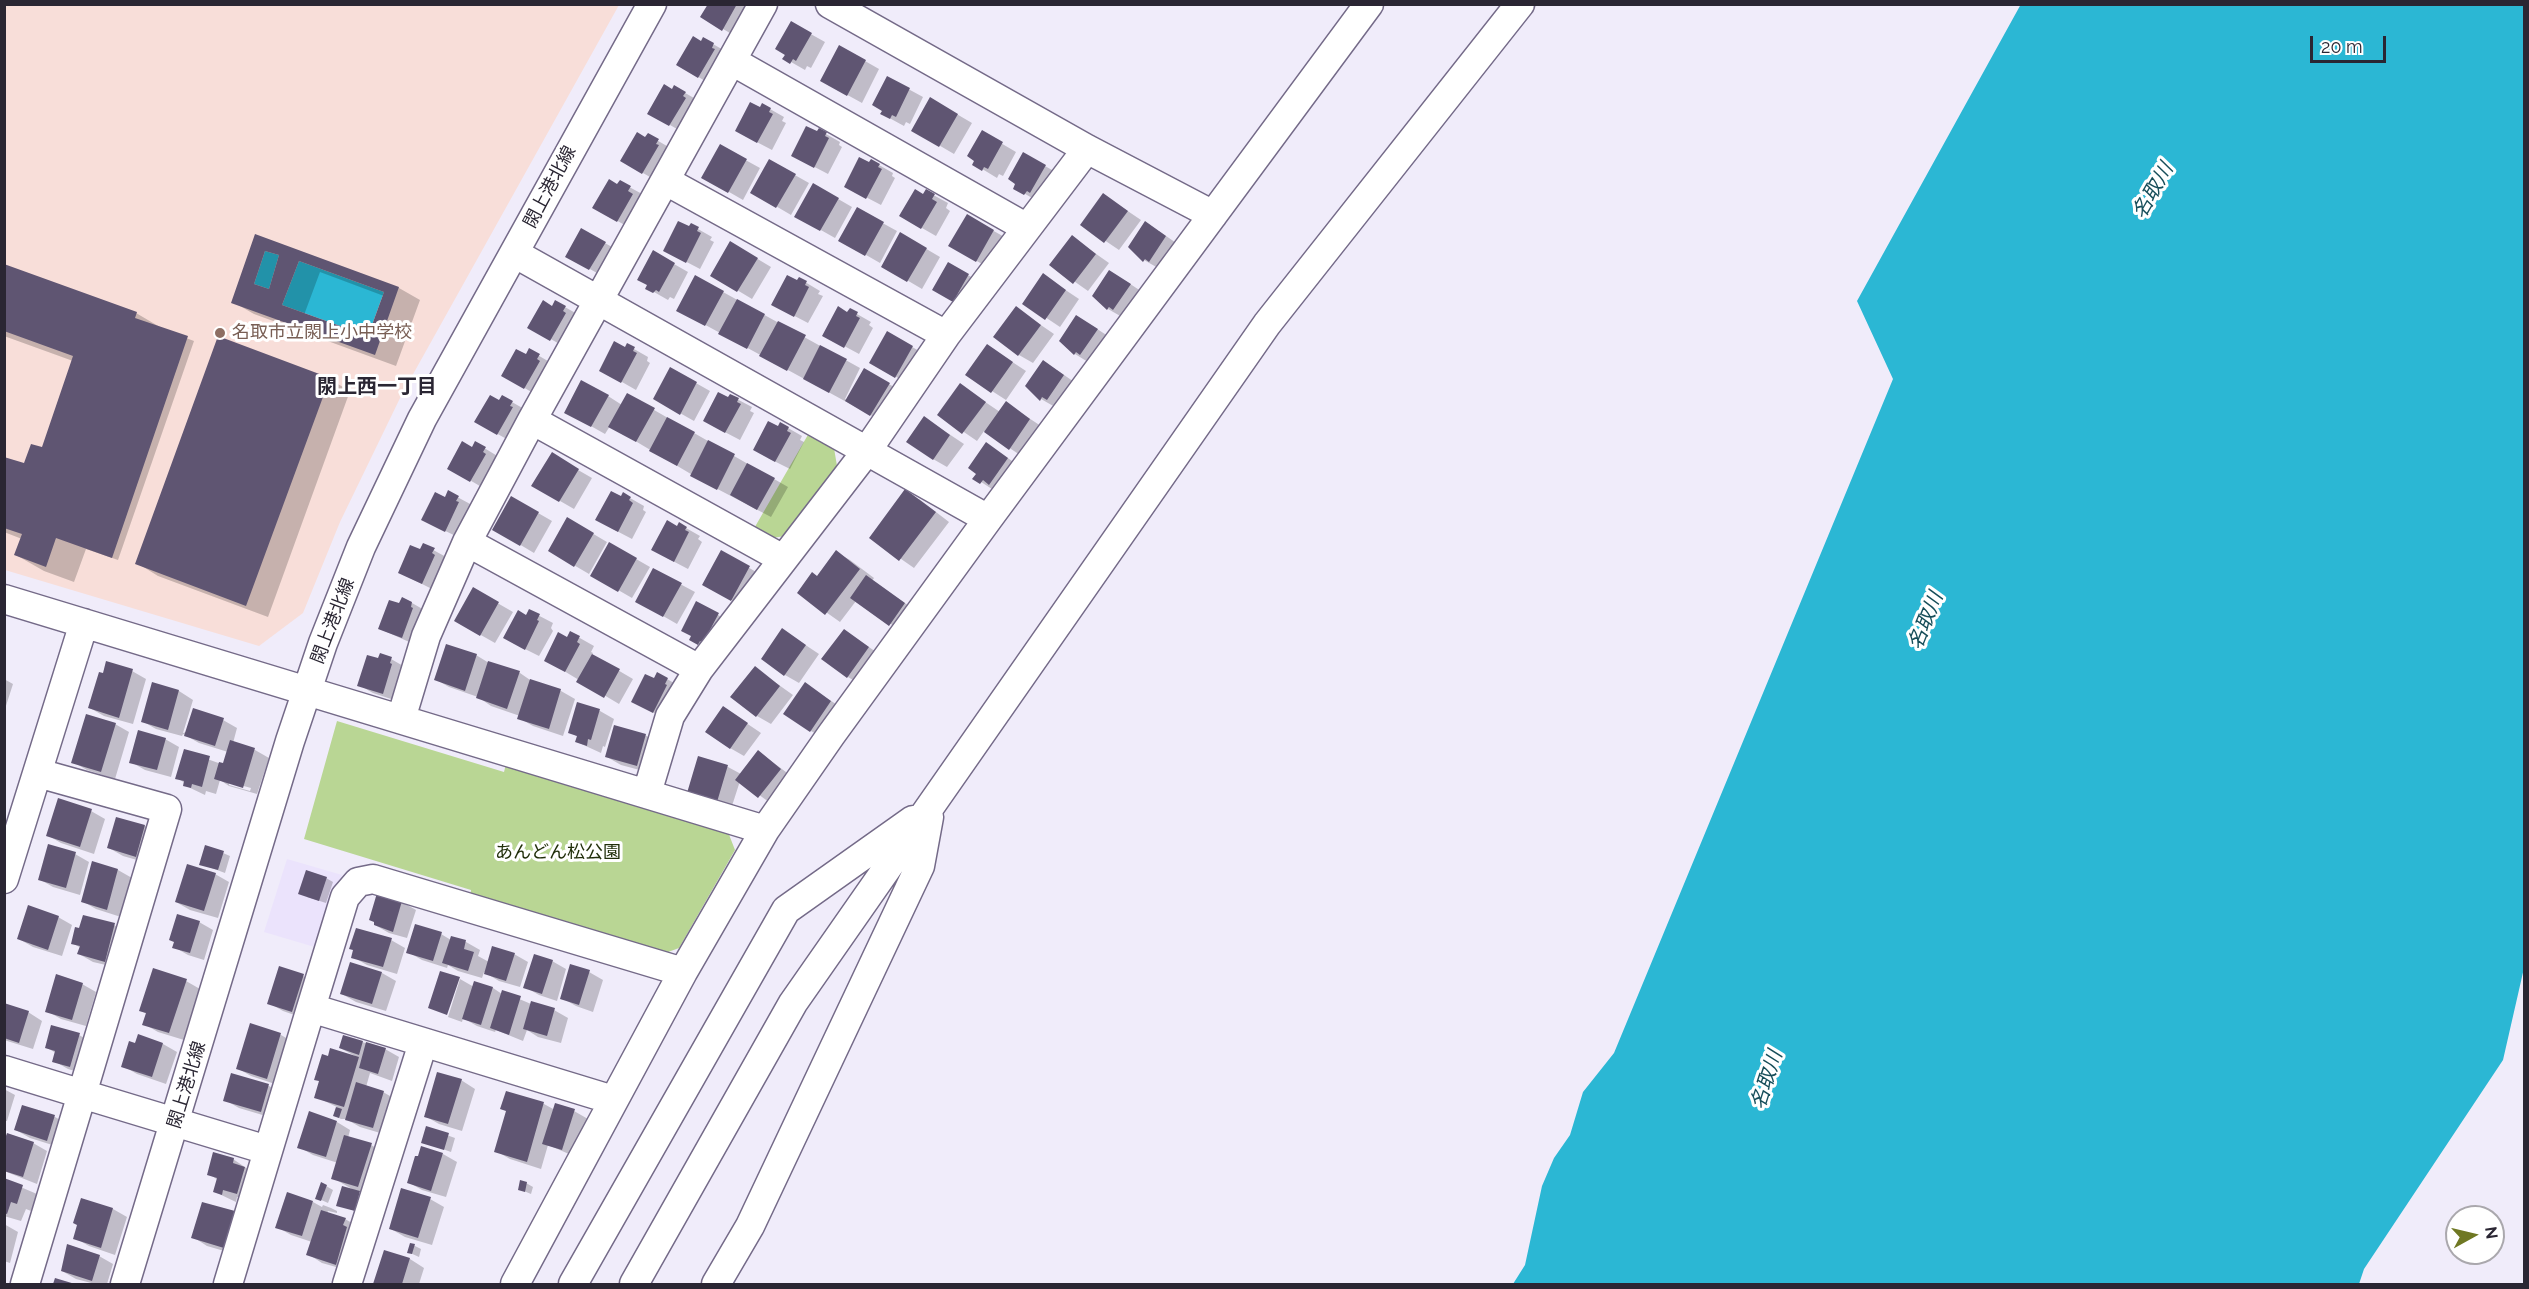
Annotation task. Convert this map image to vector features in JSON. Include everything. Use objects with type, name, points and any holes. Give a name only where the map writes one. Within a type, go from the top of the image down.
[{"type":"street","name":"閖上港北線","points":[[125,1284],[290,741],[323,643],[376,515],[422,419],[652,4]]},
{"type":"street","points":[[401,719],[426,636],[467,542],[532,420],[763,4]]},
{"type":"street","points":[[830,4],[1087,149],[1213,215]]},
{"type":"street","points":[[515,1284],[683,972],[765,830],[988,519],[1370,4]]},
{"type":"street","points":[[634,1284],[793,1003],[932,806],[975,739],[1267,324],[1520,4]]},
{"type":"street","points":[[732,61],[1027,228]]},
{"type":"street","points":[[647,794],[670,716],[699,669],[866,452],[946,335],[1087,149]]},
{"type":"street","points":[[666,181],[946,335]]},
{"type":"street","points":[[514,253],[988,519]]},
{"type":"street","points":[[532,420],[783,559]]},
{"type":"street","points":[[467,542],[699,669]]},
{"type":"street","points":[[4,599],[765,830]]},
{"type":"street","points":[[4,879],[84,623]]},
{"type":"street","points":[[25,1284],[167,809],[38,772]]},
{"type":"street","points":[[573,1284],[786,910],[932,806]]},
{"type":"street","points":[[716,1284],[750,1227],[920,866],[932,806]]},
{"type":"street","points":[[228,1284],[345,897],[358,882],[372,879],[683,972]]},
{"type":"street","points":[[311,1008],[613,1100]]},
{"type":"street","points":[[347,1284],[423,1043]]},
{"type":"street","points":[[4,1070],[267,1150]]},
{"type":"shaded area","name":"名取市立閖上小中学校","points":[[4,5],[619,5],[402,394],[340,522],[303,613],[259,646],[5,570]]},
{"type":"shaded area","points":[[287,859],[342,875],[318,948],[264,932]]},
{"type":"green space","points":[[809,433],[834,448],[837,466],[785,536],[766,539],[752,532]]},
{"type":"green space","name":"あんどん松公園","points":[[337,721],[504,772],[506,764],[728,832],[735,850],[679,948],[660,955],[470,898],[471,890],[304,839]]},
{"type":"water","name":"名取川","points":[[2021,4],[2524,5],[2524,968],[2503,1060],[2364,1269],[2359,1284],[1513,1284],[1525,1265],[1542,1186],[1554,1158],[1570,1135],[1583,1092],[1614,1053],[1893,379],[1857,301]]},
{"type":"water","points":[[265,251],[279,255],[269,289],[254,284]]},
{"type":"water","points":[[299,261],[384,292],[368,336],[282,305]]},
{"type":"building","points":[[708,4],[737,4],[722,31],[700,17]]},
{"type":"building","points":[[791,21],[812,33],[796,61],[793,59],[790,64],[782,59],[785,55],[775,49]]},
{"type":"building","points":[[693,36],[701,41],[703,37],[714,43],[712,48],[715,49],[698,78],[676,65]]},
{"type":"building","points":[[839,45],[866,60],[847,96],[820,81]]},
{"type":"building","points":[[887,76],[910,88],[896,117],[892,115],[890,119],[880,114],[882,111],[872,105]]},
{"type":"building","points":[[664,84],[672,89],[674,85],[686,92],[683,96],[686,98],[669,126],[647,114]]},
{"type":"building","points":[[930,97],[958,114],[939,147],[911,131]]},
{"type":"building","points":[[750,102],[760,107],[762,103],[771,108],[769,112],[773,114],[757,143],[735,131]]},
{"type":"building","points":[[806,126],[827,132],[825,136],[829,138],[814,168],[791,156]]},
{"type":"building","points":[[982,130],[1003,142],[988,169],[984,167],[982,171],[972,165],[974,161],[967,156]]},
{"type":"building","points":[[637,132],[645,137],[648,133],[659,139],[656,144],[659,145],[642,174],[620,161]]},
{"type":"building","points":[[720,144],[747,159],[728,193],[701,178]]},
{"type":"building","points":[[1023,152],[1046,165],[1030,193],[1027,191],[1024,195],[1013,189],[1015,184],[1008,179]]},
{"type":"building","points":[[859,157],[869,162],[871,159],[880,164],[878,167],[882,169],[866,199],[844,187]]},
{"type":"building","points":[[769,159],[796,174],[776,208],[750,193]]},
{"type":"building","points":[[609,179],[617,184],[620,180],[631,186],[628,191],[633,194],[617,222],[592,208]]},
{"type":"building","points":[[813,183],[839,198],[820,231],[794,217]]},
{"type":"building","points":[[915,189],[923,194],[926,189],[935,194],[932,199],[937,202],[921,229],[899,216]]},
{"type":"building","points":[[1103,193],[1128,211],[1104,243],[1080,225]]},
{"type":"building","points":[[857,207],[884,222],[865,256],[838,241]]},
{"type":"building","points":[[967,214],[994,230],[976,262],[948,246]]},
{"type":"building","points":[[678,221],[699,227],[697,231],[701,233],[686,263],[663,251]]},
{"type":"building","points":[[1145,221],[1166,236],[1149,262],[1145,259],[1143,262],[1128,247]]},
{"type":"building","points":[[581,228],[606,242],[589,270],[565,257]]},
{"type":"building","points":[[900,232],[927,248],[907,282],[881,267]]},
{"type":"building","points":[[255,234],[399,287],[375,355],[231,303]],"holes":[[[265,251],[279,255],[269,289],[254,284]],[[299,261],[384,292],[368,336],[282,305]]]},
{"type":"building","points":[[1072,235],[1096,254],[1073,284],[1049,265]]},
{"type":"building","points":[[730,241],[758,258],[737,292],[710,276]]},
{"type":"building","points":[[653,250],[675,263],[659,292],[656,290],[653,293],[645,289],[647,285],[637,280]]},
{"type":"building","points":[[948,262],[969,274],[953,302],[932,290]]},
{"type":"building","points":[[4,264],[137,312],[135,318],[188,336],[112,558],[56,538],[46,567],[14,555],[22,534],[4,528],[4,457],[24,463],[31,444],[42,447],[73,356],[4,331]]},
{"type":"building","points":[[1109,270],[1131,284],[1113,310],[1109,307],[1107,310],[1092,296]]},
{"type":"building","points":[[1043,273],[1066,290],[1045,320],[1022,304]]},
{"type":"building","points":[[695,275],[724,291],[705,326],[676,311]]},
{"type":"building","points":[[787,275],[797,280],[799,277],[807,281],[805,285],[809,287],[794,317],[771,305]]},
{"type":"building","points":[[737,299],[765,314],[747,349],[718,334]]},
{"type":"building","points":[[543,300],[552,306],[555,300],[566,306],[563,311],[566,313],[550,341],[527,328]]},
{"type":"building","points":[[838,306],[847,312],[850,308],[858,312],[856,316],[860,318],[844,348],[822,336]]},
{"type":"building","points":[[1016,306],[1041,325],[1018,356],[993,337]]},
{"type":"building","points":[[1076,315],[1098,329],[1080,355],[1076,352],[1074,355],[1059,341]]},
{"type":"building","points":[[778,321],[806,335],[787,371],[759,356]]},
{"type":"building","points":[[887,331],[913,346],[895,378],[869,363]]},
{"type":"building","points":[[218,336],[330,378],[246,606],[135,564]]},
{"type":"building","points":[[614,341],[625,347],[627,343],[635,347],[633,351],[637,353],[621,383],[599,371]]},
{"type":"building","points":[[987,344],[1013,362],[991,393],[965,375]]},
{"type":"building","points":[[820,345],[847,359],[829,393],[803,379]]},
{"type":"building","points":[[529,348],[540,354],[537,359],[540,361],[524,389],[501,376],[516,349],[526,354]]},
{"type":"building","points":[[1043,360],[1064,375],[1047,400],[1042,397],[1040,401],[1025,386]]},
{"type":"building","points":[[670,367],[697,382],[680,415],[653,399]]},
{"type":"building","points":[[864,368],[890,383],[870,416],[845,401]]},
{"type":"building","points":[[581,380],[609,395],[591,427],[564,413]]},
{"type":"building","points":[[960,383],[986,402],[962,434],[937,415]]},
{"type":"building","points":[[718,392],[728,397],[730,394],[739,398],[737,402],[741,404],[725,433],[703,421]]},
{"type":"building","points":[[627,393],[655,408],[636,442],[608,427]]},
{"type":"building","points":[[490,395],[499,400],[502,395],[513,401],[510,406],[513,407],[497,435],[474,422]]},
{"type":"building","points":[[1006,401],[1030,419],[1009,450],[984,432]]},
{"type":"building","points":[[924,416],[950,435],[933,460],[906,442]]},
{"type":"building","points":[[667,417],[695,432],[677,466],[649,451]]},
{"type":"building","points":[[768,421],[778,426],[780,422],[789,427],[787,431],[791,433],[775,462],[753,450]]},
{"type":"building","points":[[708,440],[735,454],[717,490],[690,476]]},
{"type":"building","points":[[462,441],[472,447],[475,441],[486,447],[483,452],[486,454],[470,482],[447,469]]},
{"type":"building","points":[[986,442],[1008,458],[989,485],[983,480],[980,484],[972,479],[976,474],[968,468]]},
{"type":"building","points":[[552,452],[579,469],[559,502],[531,486]]},
{"type":"building","points":[[747,463],[775,478],[757,510],[730,495]]},
{"type":"building","points":[[905,489],[936,512],[899,561],[869,538]]},
{"type":"building","points":[[448,490],[459,496],[456,501],[459,502],[445,532],[421,520],[435,492],[445,497]]},
{"type":"building","points":[[611,491],[621,496],[623,492],[631,497],[629,500],[633,503],[618,532],[595,520]]},
{"type":"building","points":[[511,496],[539,512],[520,546],[492,530]]},
{"type":"building","points":[[567,517],[594,533],[574,567],[548,551]]},
{"type":"building","points":[[667,520],[677,526],[679,522],[687,527],[685,530],[689,532],[674,562],[651,550]]},
{"type":"building","points":[[609,542],[637,558],[618,592],[590,576]]},
{"type":"building","points":[[423,543],[435,548],[432,553],[435,555],[422,584],[398,573],[410,545],[420,549]]},
{"type":"building","points":[[721,550],[750,566],[731,601],[702,585]]},
{"type":"building","points":[[836,550],[860,569],[825,615],[797,593],[812,572],[817,576]]},
{"type":"building","points":[[653,568],[682,583],[663,617],[635,602]]},
{"type":"building","points":[[866,575],[905,603],[889,626],[850,598]]},
{"type":"building","points":[[473,587],[499,602],[480,636],[454,621]]},
{"type":"building","points":[[402,597],[412,602],[411,607],[413,608],[402,638],[378,629],[389,600],[399,603]]},
{"type":"building","points":[[696,601],[719,613],[703,643],[700,641],[698,645],[689,640],[691,636],[681,631]]},
{"type":"building","points":[[529,609],[540,614],[525,650],[503,638],[518,610],[526,615]]},
{"type":"building","points":[[782,628],[806,645],[784,676],[761,659]]},
{"type":"building","points":[[844,629],[869,647],[847,678],[821,659]]},
{"type":"building","points":[[570,631],[580,636],[577,642],[580,644],[565,672],[544,661],[558,632],[567,637]]},
{"type":"building","points":[[446,644],[477,654],[465,691],[434,680]]},
{"type":"building","points":[[380,653],[392,657],[383,694],[357,686],[367,655],[378,658]]},
{"type":"building","points":[[592,654],[620,669],[604,698],[576,682]]},
{"type":"building","points":[[106,661],[133,669],[119,718],[88,708],[99,672],[103,673]]},
{"type":"building","points":[[488,661],[520,671],[507,709],[476,698]]},
{"type":"building","points":[[755,666],[780,686],[756,717],[730,697]]},
{"type":"building","points":[[657,672],[668,678],[665,684],[667,685],[653,713],[631,702],[645,674],[654,678]]},
{"type":"building","points":[[530,679],[561,689],[549,729],[517,719]]},
{"type":"building","points":[[152,682],[179,690],[168,730],[141,722]]},
{"type":"building","points":[[805,682],[831,701],[810,732],[783,714]]},
{"type":"building","points":[[577,702],[600,709],[587,746],[575,742],[577,736],[568,733]]},
{"type":"building","points":[[723,706],[748,723],[730,749],[705,732]]},
{"type":"building","points":[[193,708],[224,718],[215,746],[184,736]]},
{"type":"building","points":[[86,714],[116,723],[101,772],[71,763]]},
{"type":"building","points":[[614,725],[646,734],[637,766],[605,757]]},
{"type":"building","points":[[138,730],[166,738],[157,770],[129,763]]},
{"type":"building","points":[[230,740],[255,748],[243,788],[214,779],[219,762],[223,763]]},
{"type":"building","points":[[184,749],[210,756],[202,787],[192,784],[191,788],[183,786],[184,781],[175,779]]},
{"type":"building","points":[[758,750],[781,769],[758,798],[735,780]]},
{"type":"building","points":[[698,756],[728,765],[717,802],[687,793]]},
{"type":"building","points":[[58,798],[92,809],[80,847],[46,836]]},
{"type":"building","points":[[116,817],[145,825],[136,857],[107,848]]},
{"type":"building","points":[[48,844],[76,852],[66,888],[38,880]]},
{"type":"building","points":[[205,845],[224,851],[218,870],[199,865]]},
{"type":"building","points":[[92,861],[118,869],[107,910],[81,902]]},
{"type":"building","points":[[187,864],[216,873],[204,911],[175,902]]},
{"type":"building","points":[[306,870],[327,877],[319,901],[298,894]]},
{"type":"building","points":[[377,893],[402,901],[393,932],[374,925],[374,922],[369,920]]},
{"type":"building","points":[[28,905],[59,916],[48,950],[17,939]]},
{"type":"building","points":[[177,914],[200,921],[190,953],[172,948],[174,942],[169,940]]},
{"type":"building","points":[[83,915],[115,923],[105,962],[77,954],[80,946],[71,944],[75,927],[79,928]]},
{"type":"building","points":[[415,924],[442,932],[433,961],[406,953]]},
{"type":"building","points":[[356,928],[392,938],[383,967],[351,958],[353,950],[349,949]]},
{"type":"building","points":[[451,936],[466,940],[464,949],[474,952],[468,971],[442,963]]},
{"type":"building","points":[[492,946],[515,953],[506,981],[484,974]]},
{"type":"building","points":[[534,954],[553,960],[542,994],[523,988]]},
{"type":"building","points":[[350,962],[382,972],[372,1004],[340,994]]},
{"type":"building","points":[[570,964],[590,970],[579,1005],[560,999]]},
{"type":"building","points":[[279,966],[304,974],[292,1012],[267,1004]]},
{"type":"building","points":[[153,968],[187,979],[169,1033],[142,1025],[146,1013],[139,1011]]},
{"type":"building","points":[[440,971],[460,977],[447,1015],[428,1008]]},
{"type":"building","points":[[56,974],[83,983],[72,1020],[45,1012]]},
{"type":"building","points":[[474,981],[493,987],[481,1025],[462,1019]]},
{"type":"building","points":[[502,990],[521,996],[509,1035],[490,1028]]},
{"type":"building","points":[[531,1001],[555,1008],[547,1036],[523,1029]]},
{"type":"building","points":[[4,1003],[29,1011],[19,1043],[4,1038]]},
{"type":"building","points":[[250,1023],[281,1033],[267,1079],[236,1069]]},
{"type":"building","points":[[51,1025],[80,1033],[70,1067],[52,1062],[55,1051],[45,1048]]},
{"type":"building","points":[[138,1034],[163,1043],[152,1077],[121,1067],[129,1041],[135,1043]]},
{"type":"building","points":[[343,1035],[363,1041],[359,1055],[339,1048]]},
{"type":"building","points":[[366,1042],[386,1048],[378,1074],[359,1068]]},
{"type":"building","points":[[330,1048],[359,1057],[344,1107],[314,1098],[319,1081],[314,1080],[322,1054],[328,1056]]},
{"type":"building","points":[[437,1072],[462,1079],[448,1124],[424,1117]]},
{"type":"building","points":[[231,1073],[269,1084],[261,1112],[223,1101]]},
{"type":"building","points":[[356,1082],[384,1091],[373,1128],[345,1120]]},
{"type":"building","points":[[506,1091],[544,1102],[527,1162],[494,1152],[506,1111],[500,1109]]},
{"type":"building","points":[[555,1103],[575,1109],[562,1150],[542,1144]]},
{"type":"building","points":[[22,1105],[55,1115],[47,1141],[14,1130]]},
{"type":"building","points":[[336,1107],[342,1109],[339,1118],[333,1116]]},
{"type":"building","points":[[309,1111],[337,1121],[326,1157],[297,1148]]},
{"type":"building","points":[[426,1126],[449,1133],[444,1150],[421,1143]]},
{"type":"building","points":[[7,1133],[34,1142],[23,1177],[4,1171],[4,1142]]},
{"type":"building","points":[[344,1135],[372,1143],[358,1187],[331,1179]]},
{"type":"building","points":[[421,1146],[443,1153],[431,1191],[407,1183],[415,1156],[418,1156]]},
{"type":"building","points":[[213,1152],[234,1158],[233,1163],[245,1167],[237,1194],[223,1190],[222,1195],[213,1192],[217,1178],[207,1175]]},
{"type":"building","points":[[4,1178],[23,1185],[17,1204],[11,1202],[7,1214],[4,1213]]},
{"type":"building","points":[[520,1180],[527,1182],[525,1192],[518,1190]]},
{"type":"building","points":[[321,1182],[327,1185],[321,1201],[315,1199]]},
{"type":"building","points":[[342,1186],[360,1191],[355,1211],[336,1206]]},
{"type":"building","points":[[401,1188],[431,1197],[418,1238],[389,1229]]},
{"type":"building","points":[[287,1192],[313,1201],[302,1236],[275,1228]]},
{"type":"building","points":[[81,1198],[113,1208],[101,1248],[73,1239],[77,1225],[73,1223]]},
{"type":"building","points":[[202,1202],[235,1211],[224,1248],[191,1238]]},
{"type":"building","points":[[321,1210],[346,1218],[343,1225],[347,1227],[336,1265],[306,1255]]},
{"type":"building","points":[[410,1243],[415,1244],[412,1254],[407,1253]]},
{"type":"building","points":[[67,1244],[100,1255],[92,1281],[61,1271]]},
{"type":"building","points":[[384,1250],[410,1258],[402,1284],[373,1284]]},
{"type":"building","points":[[55,1278],[75,1284],[53,1284]]},
{"type":"place","name":"名取市立閖上小中学校","points":[[220,333]]},
{"type":"district","name":"閖上西一丁目","points":[[377,387]]}]
